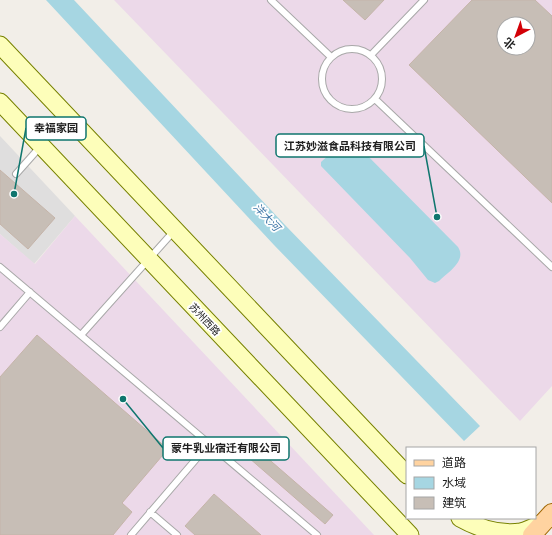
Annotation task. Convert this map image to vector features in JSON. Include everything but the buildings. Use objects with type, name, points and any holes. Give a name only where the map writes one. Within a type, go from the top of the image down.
[{"type":"main road","points":[[0,45],[406,474]]},
{"type":"main road","name":"苏州西路","points":[[0,102],[410,535]]},
{"type":"main road","points":[[449,519],[464,535]]},
{"type":"main road","points":[[462,519],[473,525],[491,531],[506,533],[522,532],[542,524]]},
{"type":"lane","points":[[271,0],[331,57]]},
{"type":"lane","points":[[371,56],[424,0]]},
{"type":"lane","points":[[353,49],[363,51],[371,56],[378,63],[382,72],[380,91],[375,99],[367,106],[358,109],[347,109],[338,106],[324,91],[322,81],[323,70],[327,61],[335,54],[343,50],[353,49]]},
{"type":"lane","points":[[375,99],[552,267]]},
{"type":"lane","points":[[16,174],[41,146]]},
{"type":"lane","points":[[82,335],[175,230]]},
{"type":"lane","points":[[0,267],[317,535]]},
{"type":"lane","points":[[0,327],[30,292]]},
{"type":"lane","points":[[131,535],[209,444]]},
{"type":"lane","points":[[150,512],[176,535]]},
{"type":"shaded area","points":[[114,0],[552,0],[552,386],[520,421]]},
{"type":"shaded area","points":[[0,136],[75,216],[34,264],[0,234]]},
{"type":"shaded area","points":[[75,216],[374,535],[0,535],[0,234],[35,264]]},
{"type":"water","name":"洋大河","points":[[46,0],[74,0],[285,225],[480,426],[464,441],[274,245]]},
{"type":"water","points":[[353,141],[458,247],[460,257],[458,262],[439,281],[435,283],[428,280],[410,258],[321,166],[321,162],[342,143]]},
{"type":"place","name":"幸福家园","points":[[14,194]]},
{"type":"place","name":"江苏妙滋食品科技有限公司","points":[[437,217]]},
{"type":"place","name":"蒙牛乳业宿迁有限公司","points":[[123,399]]}]
